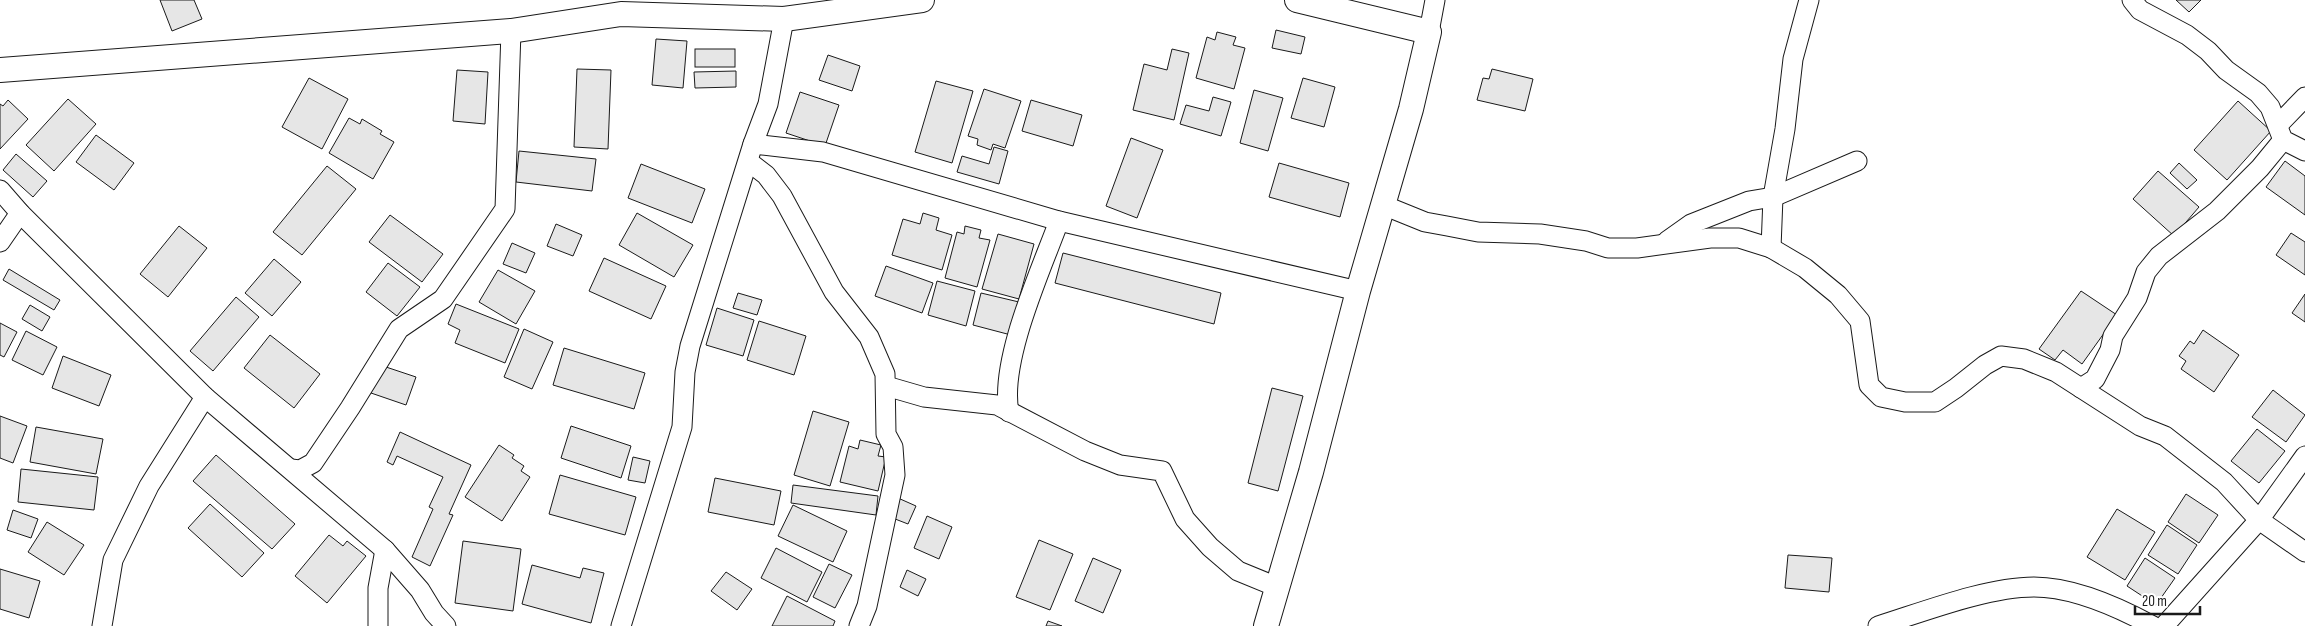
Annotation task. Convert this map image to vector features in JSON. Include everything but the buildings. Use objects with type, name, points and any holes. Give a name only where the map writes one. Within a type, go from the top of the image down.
[{"type":"street","points":[[0,70],[511,31],[620,7],[784,20],[922,0]]},
{"type":"street","points":[[1297,0],[1429,32]]},
{"type":"street","points":[[1266,626],[1311,472],[1358,291],[1411,109],[1435,0]]},
{"type":"street","points":[[1771,248],[1773,196],[1785,129],[1794,59],[1809,0]]},
{"type":"street","points":[[2132,0],[2140,10],[2187,35],[2208,51],[2226,70],[2258,92],[2270,107],[2280,133],[2305,151]]},
{"type":"street","points":[[621,626],[682,427],[684,372],[690,346],[768,104],[784,20]]},
{"type":"street","points":[[291,469],[300,470],[313,462],[350,408],[399,329],[443,299],[505,209],[511,31]]},
{"type":"street","points":[[2088,384],[2110,350],[2113,336],[2137,298],[2146,272],[2159,256],[2218,211],[2260,168],[2280,133],[2305,97]]},
{"type":"street","points":[[751,153],[823,152],[1060,221],[1358,291]]},
{"type":"street","points":[[751,153],[775,185],[834,292],[869,337],[885,374],[886,434],[893,447],[895,475],[867,606],[858,626]]},
{"type":"street","points":[[1662,244],[1691,224],[1748,201],[1773,196],[1858,161]]},
{"type":"street","points":[[0,190],[20,213],[205,396],[386,550],[420,590],[434,613],[446,626]]},
{"type":"street","points":[[1383,206],[1425,222],[1478,232],[1540,234],[1586,241],[1608,248],[1710,238],[1739,238],[1771,248],[1805,268],[1838,296],[1860,321],[1869,385],[1881,397],[1905,402],[1935,402],[1985,365],[2001,356],[2024,359],[2088,384],[2099,400],[2140,426],[2165,436],[2224,482],[2259,520],[2305,552]]},
{"type":"street","points":[[0,242],[20,213]]},
{"type":"street","points":[[1010,412],[1006,396],[1010,367],[1029,300],[1060,221]]},
{"type":"street","points":[[886,386],[924,397],[997,405],[1085,451],[1120,465],[1162,471],[1185,518],[1210,547],[1238,571],[1277,587]]},
{"type":"street","points":[[102,626],[113,560],[149,486],[205,396]]},
{"type":"street","points":[[2164,626],[2259,520],[2305,456]]},
{"type":"street","points":[[378,626],[378,588],[386,550]]},
{"type":"street","points":[[1878,626],[1985,593],[2034,587],[2074,592],[2153,626]]}]
